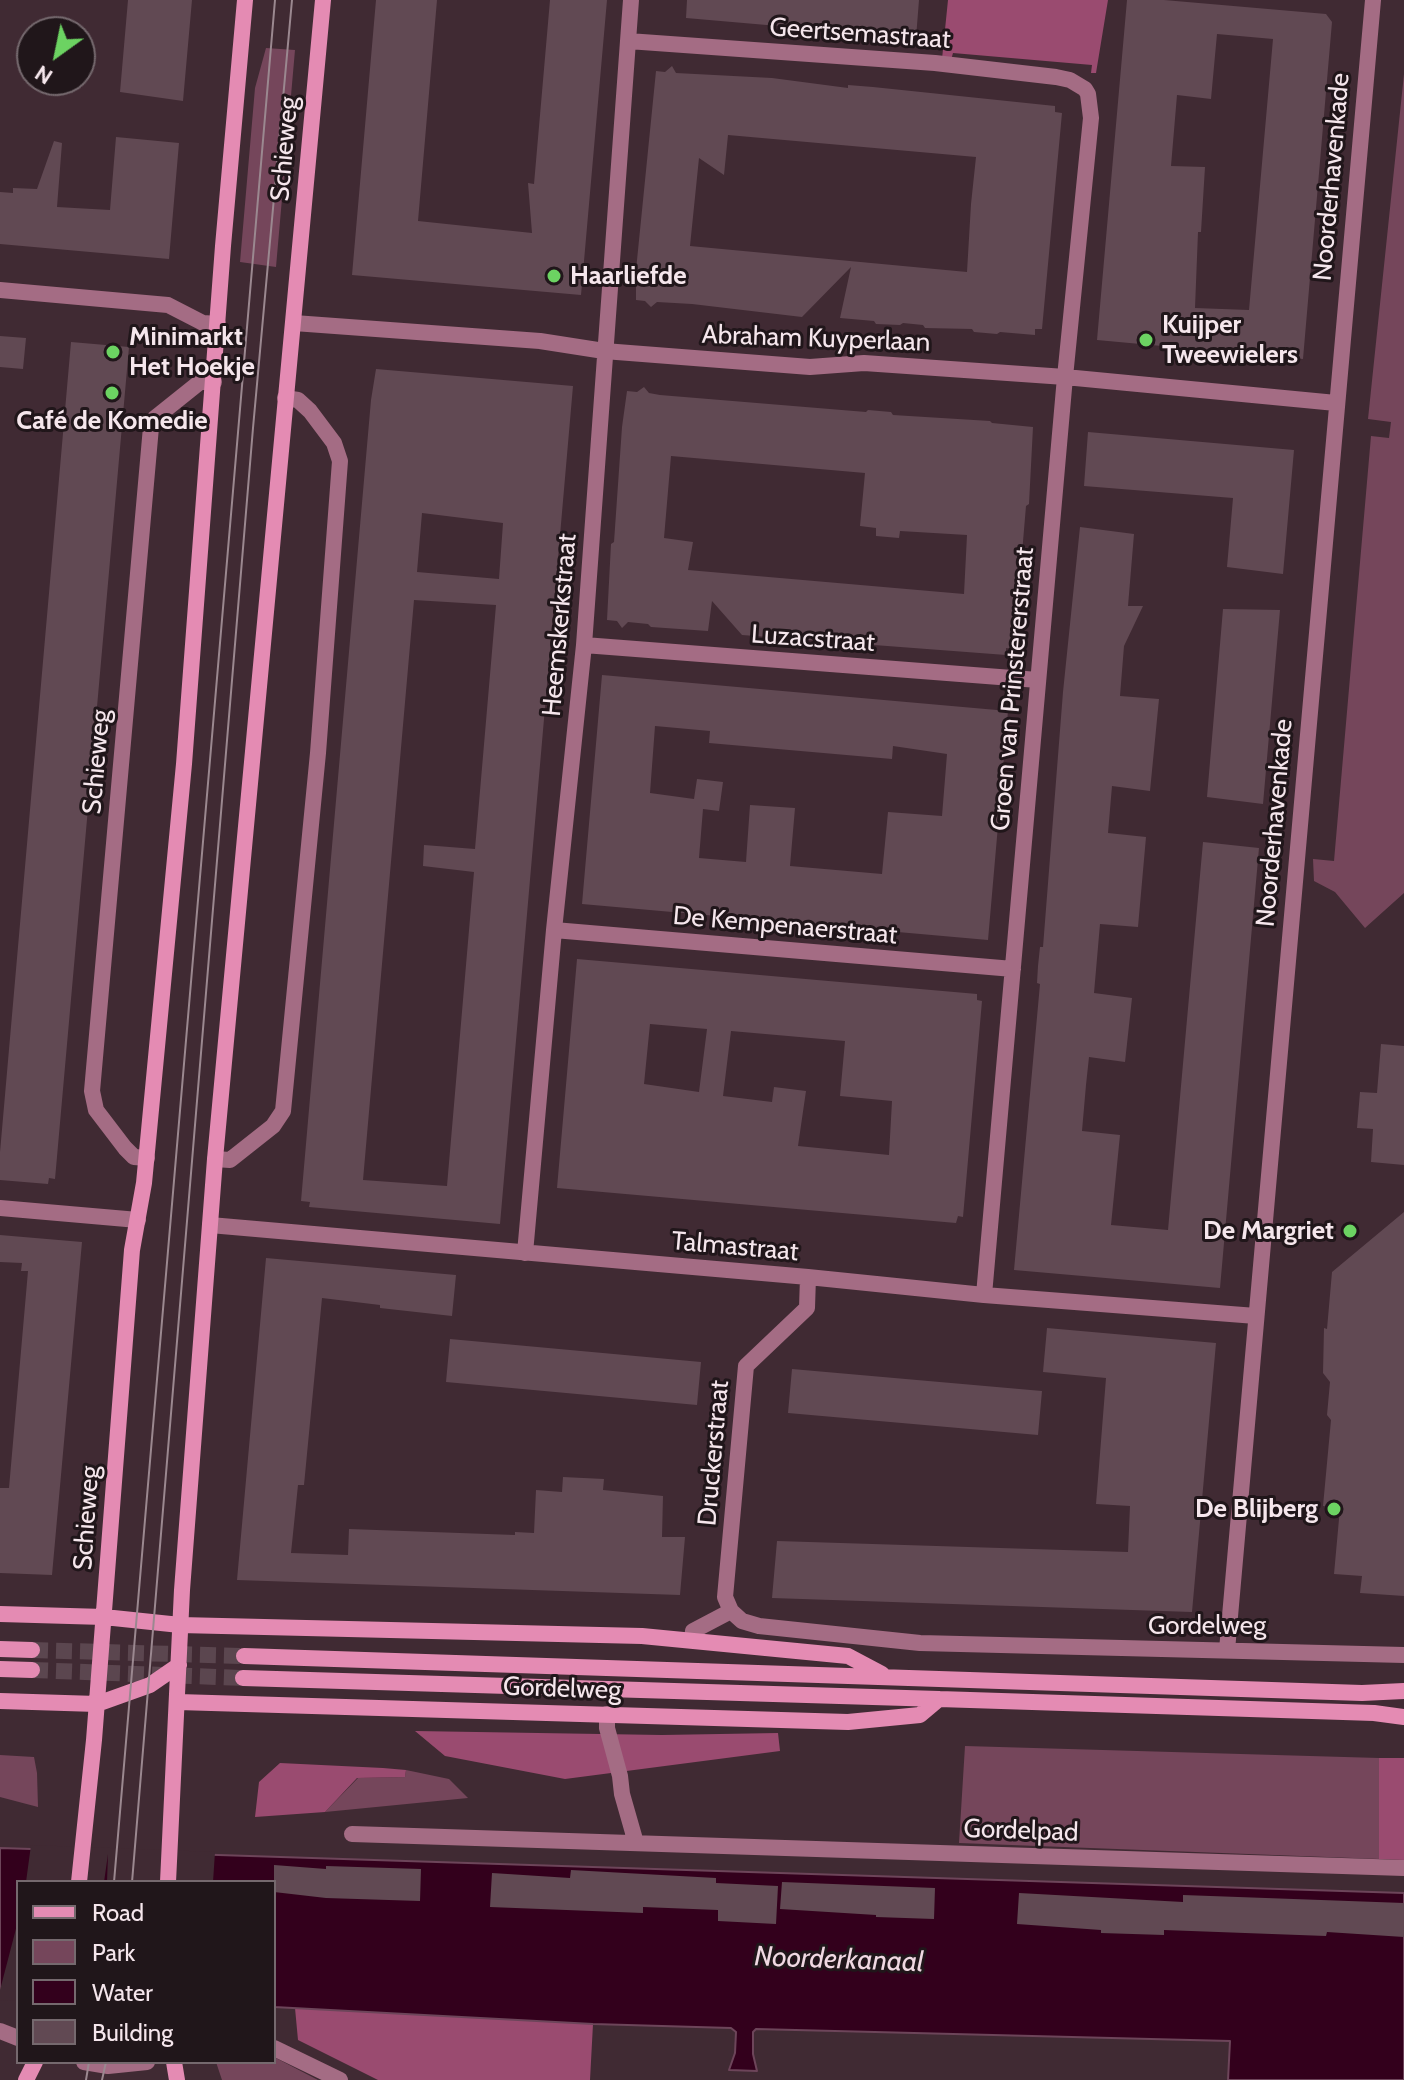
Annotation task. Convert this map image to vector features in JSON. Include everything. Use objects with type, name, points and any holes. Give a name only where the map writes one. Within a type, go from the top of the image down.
[{"type":"main road","name":"Schieweg","points":[[79,1880],[91,1783],[132,1250],[147,1158],[184,764],[245,0]]},
{"type":"main road","name":"Schieweg","points":[[168,1880],[180,1625],[215,1159],[323,0]]},
{"type":"main road","name":"Gordelweg","points":[[0,1614],[104,1617],[180,1625],[642,1636],[848,1656],[887,1677]]},
{"type":"main road","points":[[0,1649],[32,1650]]},
{"type":"main road","name":"Gordelweg","points":[[244,1656],[1346,1693],[1404,1691]]},
{"type":"main road","points":[[0,1701],[97,1704],[150,1685],[179,1665]]},
{"type":"main road","points":[[0,1669],[32,1670]]},
{"type":"main road","name":"Gordelweg","points":[[243,1678],[1374,1713],[1404,1717]]},
{"type":"main road","name":"Gordelweg","points":[[178,1702],[848,1722],[920,1715],[939,1699]]},
{"type":"street","name":"Heemskerkstraat","points":[[525,1253],[584,645],[631,0]]},
{"type":"street","name":"Noorderhavenkade","points":[[1227,1650],[1373,0]]},
{"type":"street","name":"Geertsemastraat","points":[[628,41],[935,63],[1056,77],[1070,80],[1085,89]]},
{"type":"street","name":"Groen van Prinstererstraat","points":[[984,1295],[1065,377],[1091,118],[1090,101],[1085,89]]},
{"type":"street","points":[[0,290],[168,305],[203,323],[218,324]]},
{"type":"street","name":"Abraham Kuyperlaan","points":[[294,323],[540,341],[604,351],[810,367],[864,363],[1065,377],[1336,403]]},
{"type":"street","name":"Schieweg","points":[[147,1158],[134,1157],[125,1148],[96,1110],[92,1091],[151,427],[155,418],[200,382],[214,382]]},
{"type":"street","points":[[215,1159],[230,1160],[273,1126],[283,1111],[318,753],[340,461],[334,443],[310,411],[298,400],[285,398]]},
{"type":"street","name":"Luzacstraat","points":[[584,645],[1038,680]]},
{"type":"street","name":"De Kempenaerstraat","points":[[554,930],[1013,969]]},
{"type":"street","points":[[0,1208],[138,1220]]},
{"type":"street","name":"Talmastraat","points":[[210,1225],[984,1295],[1256,1316]]},
{"type":"street","name":"Druckerstraat","points":[[731,1611],[725,1597],[746,1366],[807,1308],[808,1277]]},
{"type":"street","points":[[692,1640],[693,1631],[731,1611]]},
{"type":"street","name":"Gordelweg","points":[[731,1611],[742,1621],[759,1626],[910,1642],[1404,1655]]},
{"type":"street","points":[[607,1714],[607,1728],[636,1843]]},
{"type":"street","name":"Gordelpad","points":[[352,1834],[1404,1868]]},
{"type":"street","points":[[276,2049],[340,2080]]},
{"type":"street","points":[[96,2064],[128,2064]]},
{"type":"green space","points":[[266,48],[295,50],[276,267],[240,262],[255,88]]},
{"type":"green space","points":[[1404,74],[1404,893],[1365,928],[1335,892],[1314,881],[1313,859],[1334,861],[1371,436],[1389,438],[1391,422],[1368,419]]},
{"type":"green space","points":[[965,1746],[1379,1758],[1379,1859],[959,1843]]},
{"type":"green space","points":[[0,1755],[34,1757],[38,1807],[0,1797]]},
{"type":"green space","points":[[406,1770],[449,1779],[468,1798],[325,1812],[358,1778],[405,1777]]},
{"type":"green space","points":[[276,2058],[318,2080],[222,2080],[217,2064],[276,2064]]},
{"type":"shaded area","points":[[948,0],[1108,0],[1096,73],[1091,73],[1092,65],[953,53],[951,60],[942,59]]},
{"type":"shaded area","points":[[415,1731],[662,1735],[778,1733],[780,1751],[565,1779],[445,1756]]},
{"type":"shaded area","points":[[1379,1758],[1404,1758],[1404,1860],[1379,1859]]},
{"type":"shaded area","points":[[280,1763],[406,1770],[405,1777],[357,1778],[325,1812],[255,1817],[259,1782]]},
{"type":"shaded area","points":[[295,2008],[593,2024],[590,2080],[378,2080],[298,2040]]},
{"type":"water","name":"Noorderkanaal","points":[[0,1848],[1404,1893],[1404,2080],[1228,2080],[1230,2041],[756,2029],[753,2032],[753,2054],[757,2071],[729,2070],[735,2053],[736,2032],[731,2028],[276,2007],[276,1880],[16,1880],[16,1997],[0,1996]]},
{"type":"pier","points":[[31,1845],[215,1852],[213,1880],[107,1880],[108,1854],[104,1880],[26,1880]]},
{"type":"pier","points":[[16,1929],[16,2001],[0,2000]]},
{"type":"building","points":[[128,0],[192,0],[183,101],[120,92]]},
{"type":"building","points":[[376,0],[437,0],[418,221],[532,233],[528,183],[534,184],[550,0],[607,0],[581,295],[352,275]]},
{"type":"building","points":[[687,0],[919,0],[916,38],[686,18]]},
{"type":"building","points":[[1127,0],[1164,0],[1326,14],[1332,22],[1303,359],[1097,340]],"holes":[[[1217,34],[1273,39],[1249,310],[1195,308],[1205,167],[1171,166],[1177,95],[1211,99]]]},
{"type":"building","points":[[672,66],[676,73],[772,78],[848,88],[848,85],[873,87],[1055,106],[1055,112],[1062,113],[1042,329],[1035,329],[1035,335],[997,334],[974,332],[972,329],[925,328],[923,325],[903,323],[876,324],[874,321],[840,318],[851,267],[802,317],[692,304],[657,302],[651,307],[645,301],[636,300],[636,270],[656,71],[665,72]],"holes":[[[728,135],[976,157],[967,272],[690,246],[699,158],[724,175]]]},
{"type":"building","points":[[116,137],[179,143],[169,259],[0,244],[0,192],[13,193],[13,188],[37,189],[54,141],[62,143],[57,207],[110,210]]},
{"type":"building","points":[[0,336],[26,338],[23,369],[0,367]]},
{"type":"building","points":[[71,342],[129,347],[55,1179],[49,1178],[48,1184],[0,1180],[0,1152]]},
{"type":"building","points":[[376,369],[573,386],[500,1224],[309,1207],[310,1202],[301,1201]],"holes":[[[422,513],[503,523],[499,579],[417,572]],[[414,600],[496,605],[475,849],[424,845],[423,866],[474,872],[447,1186],[363,1180]]]},
{"type":"building","points":[[644,387],[649,393],[660,395],[868,410],[891,412],[893,415],[1033,427],[1029,504],[1026,506],[1022,579],[1013,649],[1006,648],[1006,655],[742,635],[712,601],[708,631],[628,622],[622,628],[617,621],[607,620],[622,427],[627,391],[637,392]],"holes":[[[671,456],[865,473],[860,526],[876,528],[876,536],[899,538],[900,531],[967,535],[964,594],[688,570],[693,542],[664,538]]]},
{"type":"building","points":[[1088,432],[1294,450],[1283,574],[1227,567],[1233,498],[1084,486]]},
{"type":"building","points":[[1080,527],[1134,534],[1128,606],[1143,606],[1124,646],[1120,696],[1159,699],[1150,791],[1112,786],[1108,833],[1146,837],[1138,927],[1100,924],[1094,993],[1132,998],[1125,1062],[1089,1057],[1086,1085],[1082,1131],[1120,1135],[1111,1225],[1168,1230],[1203,842],[1259,848],[1220,1288],[1014,1270],[1040,984],[1037,983],[1038,966],[1040,947],[1043,947],[1063,692]]},
{"type":"building","points":[[1223,609],[1280,610],[1263,804],[1207,797]]},
{"type":"building","points":[[602,675],[1008,711],[988,940],[582,904]],"holes":[[[655,726],[710,731],[709,743],[892,759],[893,746],[947,754],[942,816],[888,812],[882,874],[790,866],[795,808],[750,805],[746,862],[699,858],[703,809],[719,811],[723,782],[697,779],[694,799],[650,793]]]},
{"type":"building","points":[[577,959],[977,994],[977,1000],[982,1001],[963,1217],[958,1216],[956,1223],[557,1188]],"holes":[[[650,1024],[707,1029],[699,1092],[644,1084]],[[731,1031],[845,1041],[840,1096],[892,1101],[889,1155],[798,1146],[806,1091],[774,1087],[772,1102],[723,1096]]]},
{"type":"building","points":[[1381,1044],[1404,1046],[1404,1165],[1371,1162],[1373,1129],[1357,1128],[1360,1092],[1377,1093]]},
{"type":"building","points":[[1404,1212],[1404,1596],[1360,1593],[1362,1576],[1334,1574],[1340,1508],[1323,1506],[1331,1420],[1327,1415],[1330,1382],[1323,1373],[1324,1328],[1327,1329],[1332,1272]]},
{"type":"building","points":[[0,1235],[82,1242],[52,1575],[0,1573],[0,1488],[9,1488],[28,1271],[21,1271],[22,1263],[0,1262]]},
{"type":"building","points":[[266,1258],[456,1275],[452,1316],[322,1298],[304,1485],[298,1485],[291,1553],[348,1555],[349,1529],[515,1535],[515,1532],[534,1533],[536,1490],[562,1492],[563,1477],[604,1479],[603,1490],[663,1496],[662,1537],[685,1537],[680,1595],[237,1580]]},
{"type":"building","points":[[1047,1328],[1216,1343],[1192,1612],[772,1598],[777,1541],[1128,1552],[1130,1506],[1096,1504],[1106,1378],[1043,1372]]},
{"type":"building","points":[[450,1339],[701,1362],[697,1405],[446,1382]]},
{"type":"building","points":[[792,1369],[1042,1391],[1038,1435],[788,1413]]},
{"type":"building","points":[[274,1865],[326,1869],[326,1866],[421,1869],[420,1901],[326,1898],[276,1892]]},
{"type":"building","points":[[571,1870],[716,1878],[716,1883],[778,1886],[776,1924],[718,1921],[718,1910],[643,1907],[643,1913],[490,1907],[492,1873],[570,1878]]},
{"type":"building","points":[[782,1882],[935,1888],[934,1919],[780,1909]]},
{"type":"building","points":[[1019,1893],[1183,1902],[1183,1895],[1404,1903],[1404,1937],[1327,1932],[1326,1936],[1164,1930],[1164,1935],[1101,1933],[1101,1930],[1017,1924]]},
{"type":"tunnel","points":[[32,1650],[244,1656]]},
{"type":"tunnel","points":[[32,1670],[243,1678]]},
{"type":"tram line","points":[[114,1880],[275,0]]},
{"type":"tram line","points":[[132,1880],[253,428],[292,0]]},
{"type":"tram line","points":[[86,2080],[89,2064]]},
{"type":"tram line","points":[[102,2080],[106,2064]]},
{"type":"place","name":"Haarliefde","points":[[554,276]]},
{"type":"place","name":"Kuijper Tweewielers","points":[[1146,340]]},
{"type":"place","name":"Minimarkt Het Hoekje","points":[[113,352]]},
{"type":"place","name":"Café de Komedie","points":[[112,393]]},
{"type":"place","name":"De Margriet","points":[[1350,1231]]},
{"type":"place","name":"De Blijberg","points":[[1334,1509]]}]
